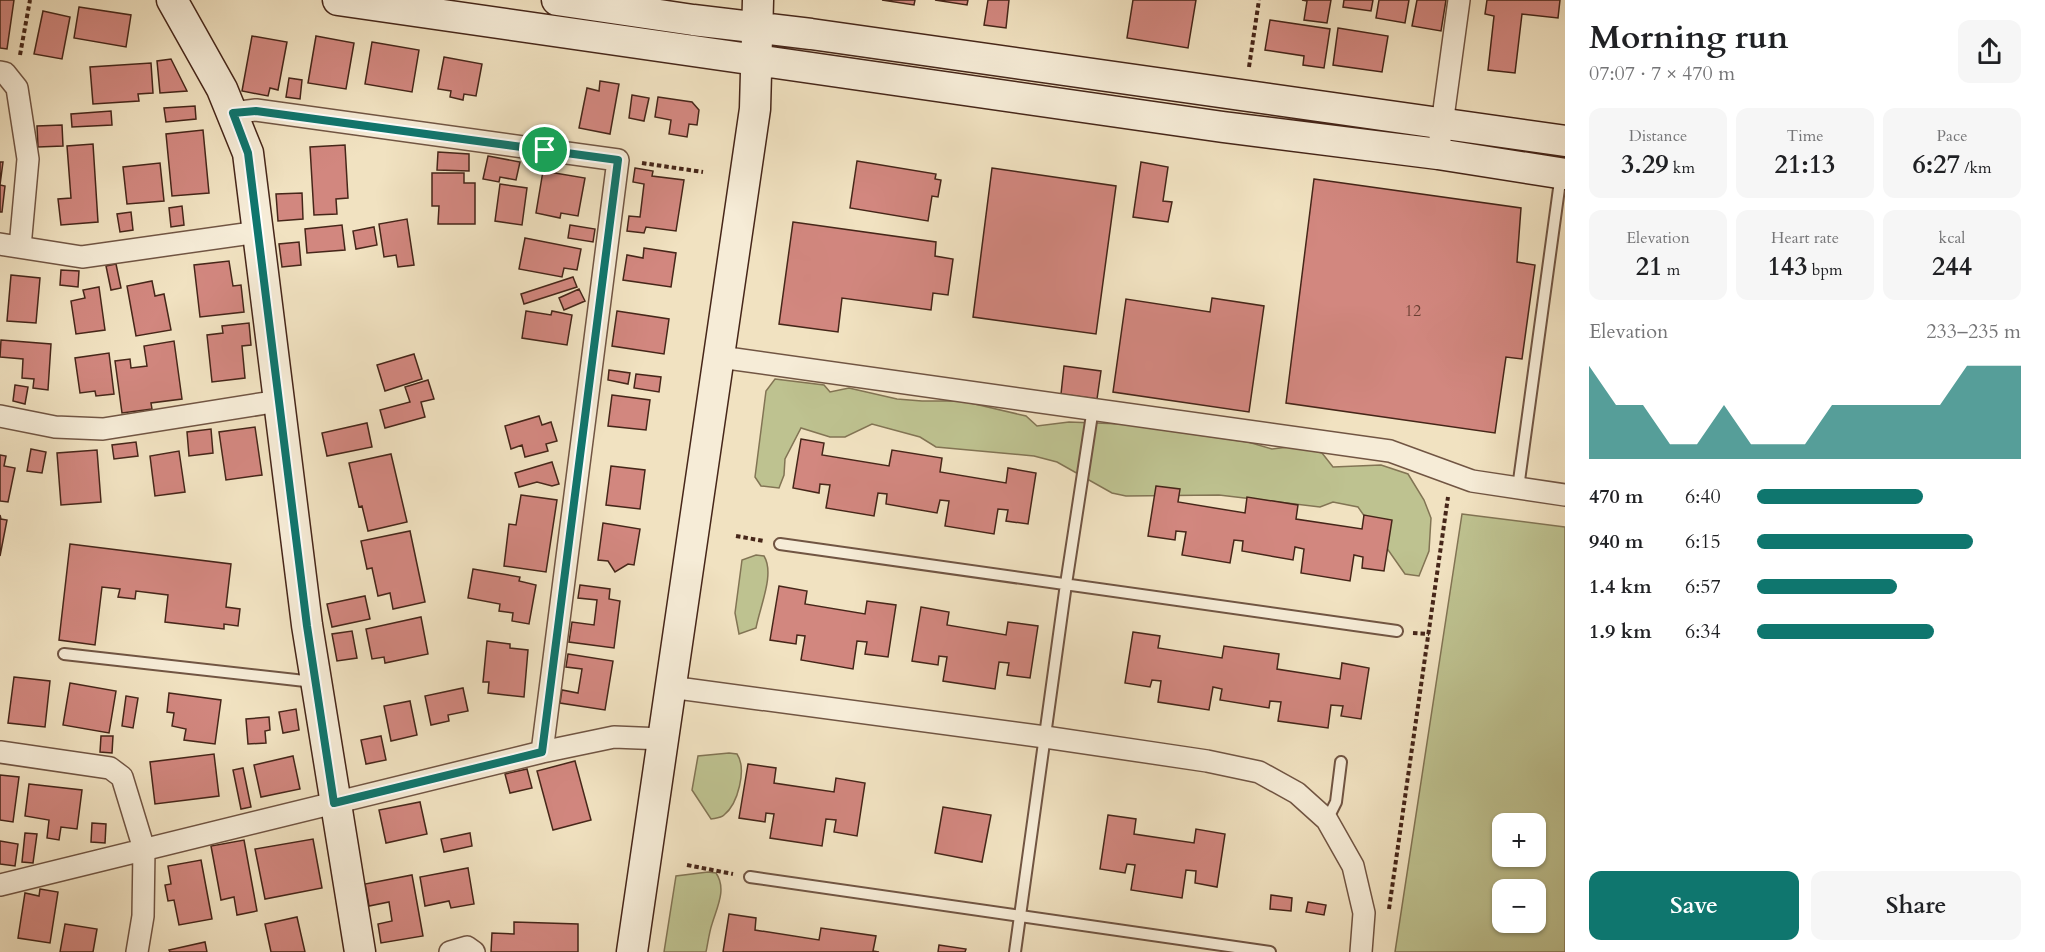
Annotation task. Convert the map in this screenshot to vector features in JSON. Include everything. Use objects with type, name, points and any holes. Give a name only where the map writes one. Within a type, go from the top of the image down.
[{"type":"street","points":[[172,0],[222,88],[248,153],[316,682],[360,952]]},
{"type":"street","points":[[338,0],[1223,127],[1438,154],[1564,158]]},
{"type":"street","points":[[557,0],[758,14],[811,34],[1226,95],[1441,123],[1564,158]]},
{"type":"street","points":[[1438,154],[1459,0]]},
{"type":"street","points":[[632,952],[755,109],[758,14]]},
{"type":"street","points":[[7,78],[16,88],[28,159],[10,245],[82,257],[258,232]]},
{"type":"street","points":[[233,113],[256,111],[618,160],[542,752]]},
{"type":"street","points":[[720,357],[1390,451],[1472,481],[1565,495]]},
{"type":"street","points":[[0,416],[55,427],[103,429],[279,401]]},
{"type":"street","points":[[670,687],[1045,737],[1207,761],[1259,772],[1297,793],[1327,820],[1353,866],[1364,913],[1361,952]]},
{"type":"street","points":[[0,885],[542,752],[614,737],[663,739]]},
{"type":"street","points":[[0,752],[110,768],[122,777],[144,849],[143,916],[137,952]]},
{"type":"street","points":[[450,952],[466,947],[474,952]]},
{"type":"lane","points":[[1518,488],[1564,158]]},
{"type":"lane","points":[[1015,952],[1093,408]]},
{"type":"lane","points":[[780,544],[1397,631]]},
{"type":"lane","points":[[64,654],[316,682]]},
{"type":"lane","points":[[1327,820],[1336,802],[1341,762]]},
{"type":"lane","points":[[750,878],[1270,952]]},
{"type":"path","points":[[7,78],[30,0]]},
{"type":"path","points":[[1248,73],[1259,0]]},
{"type":"path","points":[[618,160],[703,172]]},
{"type":"path","points":[[1388,917],[1452,473]]},
{"type":"path","points":[[736,536],[780,544]]},
{"type":"path","points":[[687,865],[750,878]]},
{"type":"green space","points":[[775,379],[824,385],[830,392],[849,388],[897,399],[962,401],[1026,416],[1037,426],[1069,422],[1122,424],[1248,442],[1272,449],[1297,446],[1322,453],[1333,467],[1381,465],[1408,474],[1424,500],[1431,518],[1429,551],[1419,576],[1405,574],[1358,507],[1333,502],[1320,507],[1219,495],[1126,496],[1112,493],[1057,462],[1034,456],[936,447],[920,437],[872,424],[845,437],[830,437],[801,428],[785,459],[784,475],[779,488],[761,486],[755,477],[766,391]]},
{"type":"green space","points":[[1462,514],[1565,527],[1565,952],[1395,952]]},
{"type":"green space","points":[[756,555],[764,556],[767,563],[766,590],[756,628],[739,634],[735,613],[742,560]]},
{"type":"green space","points":[[737,754],[740,760],[741,777],[737,795],[724,815],[711,819],[692,790],[698,756]]},
{"type":"green space","points":[[716,873],[721,892],[706,952],[664,952],[676,876]]},
{"type":"building","points":[[0,0],[14,0],[7,49],[0,48]]},
{"type":"building","points":[[882,0],[915,0],[914,5]]},
{"type":"building","points":[[935,0],[968,0],[967,5]]},
{"type":"building","points":[[988,0],[1009,0],[1006,28],[984,25]]},
{"type":"building","points":[[1133,0],[1196,0],[1188,48],[1127,38]]},
{"type":"building","points":[[1302,0],[1331,0],[1327,23],[1304,20],[1307,1]]},
{"type":"building","points":[[1344,0],[1373,0],[1371,11],[1343,7]]},
{"type":"building","points":[[1379,0],[1409,0],[1405,23],[1376,18]]},
{"type":"building","points":[[1417,0],[1446,0],[1441,31],[1412,26]]},
{"type":"building","points":[[1487,0],[1560,0],[1558,18],[1522,14],[1515,73],[1488,70],[1494,16],[1485,14]]},
{"type":"building","points":[[79,7],[131,15],[126,47],[74,38]]},
{"type":"building","points":[[43,11],[70,17],[62,59],[34,54]]},
{"type":"building","points":[[1270,20],[1330,29],[1324,68],[1303,65],[1304,56],[1265,50]]},
{"type":"building","points":[[1338,28],[1388,36],[1382,72],[1333,65]]},
{"type":"building","points":[[252,36],[287,42],[278,90],[270,88],[268,96],[242,91]]},
{"type":"building","points":[[316,36],[354,43],[346,89],[308,83]]},
{"type":"building","points":[[372,42],[419,50],[412,92],[365,84]]},
{"type":"building","points":[[444,57],[482,64],[476,96],[464,94],[463,100],[450,97],[451,91],[438,89]]},
{"type":"building","points":[[171,59],[187,91],[160,93],[157,61]]},
{"type":"building","points":[[151,63],[153,93],[138,94],[139,101],[93,104],[90,67]]},
{"type":"building","points":[[289,78],[302,80],[300,99],[286,97]]},
{"type":"building","points":[[600,81],[619,84],[610,134],[579,128],[587,88],[599,91]]},
{"type":"building","points":[[632,95],[649,98],[644,121],[629,118]]},
{"type":"building","points":[[658,97],[692,102],[699,110],[697,125],[689,124],[687,137],[669,134],[671,120],[655,117]]},
{"type":"building","points":[[195,106],[196,119],[166,122],[164,108]]},
{"type":"building","points":[[111,111],[112,125],[72,127],[71,114]]},
{"type":"building","points":[[62,125],[63,146],[38,147],[37,126]]},
{"type":"building","points":[[203,130],[209,193],[172,196],[166,134]]},
{"type":"building","points":[[93,144],[98,222],[61,225],[58,199],[71,198],[67,146]]},
{"type":"building","points":[[345,145],[348,198],[336,199],[337,214],[314,215],[310,147]]},
{"type":"building","points":[[438,152],[469,154],[469,171],[437,170]]},
{"type":"building","points":[[488,156],[520,162],[516,180],[500,177],[499,182],[483,179]]},
{"type":"building","points":[[857,161],[936,174],[935,179],[941,180],[938,197],[932,196],[928,221],[850,208]]},
{"type":"building","points":[[0,162],[3,162],[0,185]]},
{"type":"building","points":[[1141,162],[1168,167],[1163,201],[1172,202],[1168,222],[1133,217]]},
{"type":"building","points":[[160,163],[164,201],[127,204],[123,167]]},
{"type":"building","points":[[635,168],[653,171],[652,176],[684,180],[676,231],[646,227],[644,233],[627,231],[629,216],[640,217],[644,184],[633,182]]},
{"type":"building","points":[[992,168],[1116,186],[1096,334],[973,317]]},
{"type":"building","points":[[543,171],[585,178],[578,216],[561,213],[560,218],[536,213]]},
{"type":"building","points":[[432,173],[464,173],[464,183],[475,183],[475,224],[438,224],[439,206],[432,206]]},
{"type":"building","points":[[1314,179],[1521,208],[1517,262],[1535,265],[1522,359],[1506,357],[1495,433],[1286,403]]},
{"type":"building","points":[[500,184],[527,188],[522,225],[495,221]]},
{"type":"building","points":[[0,185],[5,186],[2,212],[0,212]]},
{"type":"building","points":[[302,193],[303,219],[278,221],[276,194]]},
{"type":"building","points":[[182,206],[184,225],[171,227],[169,208]]},
{"type":"building","points":[[131,212],[133,230],[120,232],[117,214]]},
{"type":"building","points":[[407,219],[414,265],[398,267],[396,255],[384,257],[379,224]]},
{"type":"building","points":[[793,222],[936,242],[935,256],[953,259],[948,295],[933,293],[931,310],[842,298],[838,332],[779,324]]},
{"type":"building","points":[[342,225],[345,250],[307,253],[305,229]]},
{"type":"building","points":[[570,225],[595,229],[593,242],[568,238]]},
{"type":"building","points":[[374,227],[377,245],[356,249],[353,231]]},
{"type":"building","points":[[525,238],[581,249],[577,270],[564,268],[562,277],[519,269]]},
{"type":"building","points":[[299,242],[301,265],[282,267],[279,244]]},
{"type":"building","points":[[644,248],[676,253],[671,287],[623,280],[627,255],[643,258]]},
{"type":"building","points":[[229,261],[233,286],[241,285],[244,312],[200,317],[194,265]]},
{"type":"building","points":[[116,264],[121,288],[111,290],[106,266]]},
{"type":"building","points":[[61,270],[79,271],[78,287],[60,285]]},
{"type":"building","points":[[11,275],[40,278],[36,323],[7,321]]},
{"type":"building","points":[[573,277],[577,287],[524,304],[521,294]]},
{"type":"building","points":[[152,281],[155,296],[164,294],[171,330],[136,336],[127,286]]},
{"type":"building","points":[[99,287],[105,330],[76,334],[71,301],[85,298],[83,290]]},
{"type":"building","points":[[579,289],[585,301],[564,310],[559,298]]},
{"type":"building","points":[[1212,298],[1264,306],[1249,412],[1113,392],[1126,299],[1210,312]]},
{"type":"building","points":[[526,311],[551,315],[552,311],[572,315],[567,345],[522,338]]},
{"type":"building","points":[[617,311],[669,319],[664,354],[612,346]]},
{"type":"building","points":[[249,323],[251,345],[242,346],[245,378],[212,382],[207,335],[223,333],[222,326]]},
{"type":"building","points":[[1,340],[51,344],[48,390],[33,388],[34,379],[22,378],[23,359],[0,357]]},
{"type":"building","points":[[174,341],[182,399],[151,403],[152,409],[122,413],[115,361],[130,359],[131,368],[147,366],[144,346]]},
{"type":"building","points":[[109,353],[114,394],[96,396],[95,391],[80,393],[75,358]]},
{"type":"building","points":[[414,354],[422,379],[385,391],[377,365]]},
{"type":"building","points":[[1064,366],[1101,371],[1097,399],[1061,394]]},
{"type":"building","points":[[609,370],[630,373],[628,384],[608,380]]},
{"type":"building","points":[[636,374],[661,377],[659,392],[634,388]]},
{"type":"building","points":[[428,380],[434,399],[421,402],[425,417],[385,428],[380,410],[410,402],[405,387]]},
{"type":"building","points":[[15,385],[28,387],[25,404],[13,401]]},
{"type":"building","points":[[612,395],[650,400],[646,430],[608,426]]},
{"type":"building","points":[[539,416],[542,425],[551,422],[557,441],[546,444],[548,451],[525,457],[522,445],[511,449],[505,426]]},
{"type":"building","points":[[367,423],[372,447],[327,456],[322,433]]},
{"type":"building","points":[[255,427],[262,475],[226,480],[219,432]]},
{"type":"building","points":[[211,429],[213,453],[189,456],[187,432]]},
{"type":"building","points":[[801,439],[824,443],[822,455],[889,466],[892,450],[942,458],[940,472],[1006,483],[1008,468],[1036,473],[1028,524],[1006,521],[1008,510],[998,509],[994,534],[945,526],[949,501],[940,500],[937,513],[886,504],[887,494],[878,493],[874,516],[826,508],[830,485],[820,484],[819,493],[793,488]]},
{"type":"building","points":[[136,442],[138,456],[114,459],[112,445]]},
{"type":"building","points":[[31,449],[46,452],[42,473],[27,471]]},
{"type":"building","points":[[97,450],[101,502],[61,505],[57,453]]},
{"type":"building","points":[[179,451],[185,492],[155,496],[150,456]]},
{"type":"building","points":[[391,454],[407,522],[368,531],[362,506],[359,507],[349,463]]},
{"type":"building","points":[[0,455],[6,456],[4,466],[15,468],[8,502],[0,501]]},
{"type":"building","points":[[552,462],[559,484],[552,486],[537,482],[519,487],[515,473]]},
{"type":"building","points":[[611,466],[645,470],[640,509],[606,505]]},
{"type":"building","points":[[1156,486],[1180,489],[1178,502],[1245,513],[1247,497],[1298,505],[1296,519],[1362,529],[1364,515],[1392,520],[1384,571],[1362,568],[1363,557],[1354,555],[1350,581],[1301,573],[1304,549],[1295,547],[1293,560],[1242,551],[1243,541],[1234,540],[1230,563],[1182,555],[1186,532],[1176,531],[1175,540],[1148,536]]},
{"type":"building","points":[[521,495],[557,500],[546,572],[504,566],[509,524],[516,525]]},
{"type":"building","points":[[0,515],[1,519],[7,520],[0,556]]},
{"type":"building","points":[[603,523],[640,529],[634,565],[628,564],[615,572],[608,561],[598,560]]},
{"type":"building","points":[[410,531],[425,602],[393,609],[390,593],[378,596],[372,568],[367,569],[361,541]]},
{"type":"building","points":[[70,544],[231,564],[226,607],[240,609],[238,626],[224,624],[224,629],[165,622],[168,595],[136,591],[135,599],[118,597],[120,589],[102,587],[95,645],[59,640]]},
{"type":"building","points":[[473,569],[520,577],[519,581],[536,585],[529,624],[512,621],[513,613],[499,611],[500,604],[468,598]]},
{"type":"building","points":[[580,585],[610,589],[609,599],[620,601],[614,648],[569,642],[572,622],[594,625],[597,600],[578,598]]},
{"type":"building","points":[[779,586],[807,591],[805,604],[865,614],[867,601],[896,605],[888,657],[865,654],[867,642],[857,641],[853,669],[801,660],[805,636],[797,635],[796,644],[770,640]]},
{"type":"building","points":[[365,596],[370,619],[332,627],[327,604]]},
{"type":"building","points":[[921,607],[949,612],[947,625],[1006,635],[1008,622],[1038,626],[1030,678],[1007,675],[1009,663],[999,662],[995,689],[943,681],[947,657],[939,656],[938,665],[912,661]]},
{"type":"building","points":[[421,617],[428,654],[385,663],[384,657],[372,659],[366,629]]},
{"type":"building","points":[[352,631],[357,658],[337,661],[332,634]]},
{"type":"building","points":[[1133,632],[1160,636],[1158,648],[1222,658],[1224,646],[1279,654],[1277,669],[1340,679],[1342,663],[1369,668],[1361,719],[1341,716],[1343,706],[1331,705],[1328,728],[1278,721],[1281,702],[1270,701],[1269,708],[1220,700],[1222,689],[1213,687],[1209,710],[1158,702],[1161,681],[1152,680],[1150,687],[1125,683]]},
{"type":"building","points":[[487,641],[510,644],[510,648],[528,650],[524,697],[488,693],[489,682],[483,682]]},
{"type":"building","points":[[568,654],[613,661],[605,710],[560,703],[562,690],[578,693],[582,669],[566,667]]},
{"type":"building","points":[[14,677],[50,681],[45,727],[8,723]]},
{"type":"building","points":[[70,683],[116,691],[109,733],[63,725]]},
{"type":"building","points":[[463,688],[468,711],[448,715],[449,721],[431,725],[425,696]]},
{"type":"building","points":[[169,693],[221,700],[215,744],[184,740],[186,729],[172,726],[174,713],[167,712]]},
{"type":"building","points":[[126,696],[138,698],[133,728],[122,726]]},
{"type":"building","points":[[410,701],[417,735],[391,741],[384,706]]},
{"type":"building","points":[[296,709],[299,730],[283,733],[279,712]]},
{"type":"building","points":[[269,717],[270,730],[265,731],[266,743],[248,744],[246,719]]},
{"type":"building","points":[[101,736],[113,736],[112,753],[100,752]]},
{"type":"building","points":[[381,736],[386,760],[366,764],[361,740]]},
{"type":"building","points":[[214,754],[219,796],[155,804],[150,762]]},
{"type":"building","points":[[293,756],[300,789],[261,797],[254,765]]},
{"type":"building","points":[[575,761],[591,820],[553,830],[537,771]]},
{"type":"building","points":[[748,764],[776,768],[774,783],[834,792],[836,778],[865,783],[857,836],[834,832],[836,820],[826,819],[822,846],[770,838],[774,814],[766,813],[765,822],[739,818]]},
{"type":"building","points":[[243,768],[251,807],[241,809],[233,770]]},
{"type":"building","points":[[527,769],[532,788],[510,793],[505,774]]},
{"type":"building","points":[[0,775],[19,777],[13,822],[0,820]]},
{"type":"building","points":[[29,784],[82,790],[77,829],[61,827],[59,840],[47,838],[49,820],[25,816]]},
{"type":"building","points":[[420,802],[427,834],[386,843],[379,810]]},
{"type":"building","points":[[943,807],[991,815],[982,862],[935,853]]},
{"type":"building","points":[[1108,815],[1136,819],[1134,834],[1194,843],[1196,829],[1225,834],[1217,887],[1195,883],[1196,871],[1186,870],[1182,898],[1131,890],[1135,865],[1127,864],[1125,873],[1100,869]]},
{"type":"building","points":[[92,823],[106,824],[105,843],[91,842]]},
{"type":"building","points":[[25,833],[37,834],[33,863],[22,862]]},
{"type":"building","points":[[470,833],[472,846],[444,852],[441,839]]},
{"type":"building","points":[[313,839],[322,888],[265,899],[255,849]]},
{"type":"building","points":[[244,840],[257,911],[237,915],[234,897],[221,900],[211,846]]},
{"type":"building","points":[[0,841],[18,844],[15,866],[0,864]]},
{"type":"building","points":[[201,860],[212,919],[179,925],[174,900],[168,901],[165,885],[171,884],[168,866]]},
{"type":"building","points":[[468,868],[474,904],[451,908],[449,901],[425,906],[420,877]]},
{"type":"building","points":[[412,875],[423,936],[381,943],[378,924],[392,921],[389,902],[369,906],[365,884]]},
{"type":"building","points":[[40,889],[58,892],[50,943],[18,938],[25,893],[39,896]]},
{"type":"building","points":[[1271,895],[1292,898],[1291,911],[1270,909]]},
{"type":"building","points":[[1308,902],[1326,905],[1324,915],[1306,912]]},
{"type":"building","points":[[729,914],[756,918],[755,930],[819,940],[821,928],[876,936],[873,951],[879,952],[723,952]]},
{"type":"building","points":[[297,917],[305,952],[271,952],[265,924]]},
{"type":"building","points":[[514,922],[578,924],[578,952],[491,952],[492,933],[514,934]]},
{"type":"building","points":[[65,924],[97,929],[93,952],[60,952]]},
{"type":"building","points":[[205,942],[207,952],[170,952],[169,950]]},
{"type":"building","points":[[939,945],[966,949],[965,952],[938,952]]},
{"type":"route","points":[[256,111],[545,150],[618,160],[542,752],[334,803],[307,626],[248,153],[233,113],[256,111]]}]
